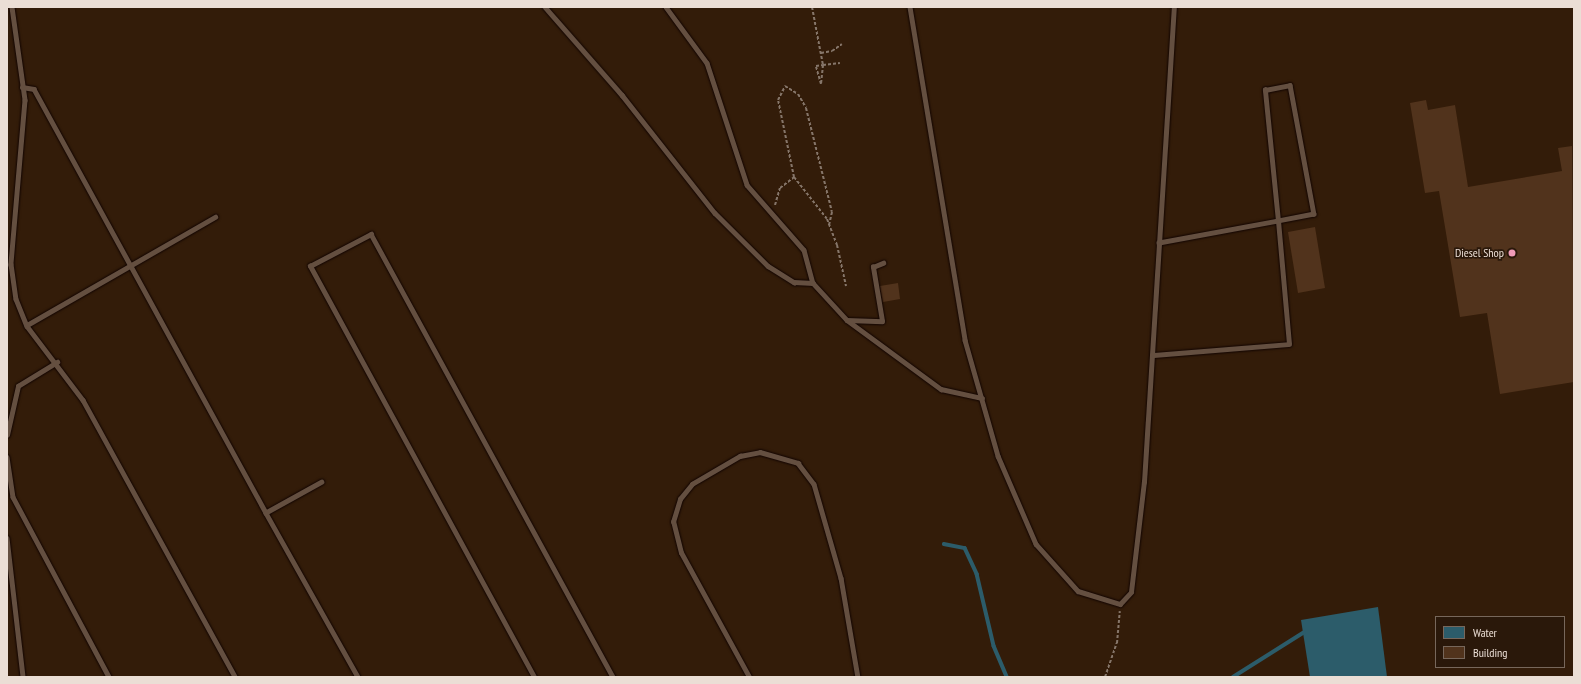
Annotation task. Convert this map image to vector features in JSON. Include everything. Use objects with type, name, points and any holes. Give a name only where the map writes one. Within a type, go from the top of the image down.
[{"type":"lane","points":[[12,7],[25,121],[11,281],[27,325],[57,362],[83,400],[235,677]]},
{"type":"lane","points":[[545,7],[622,95],[715,213],[768,266],[794,282],[813,283]]},
{"type":"lane","points":[[666,7],[707,63],[747,185],[774,211],[804,250],[813,283],[848,320],[941,389],[982,398]]},
{"type":"lane","points":[[910,7],[965,340],[998,456],[1036,544],[1078,591],[1120,604],[1131,592],[1153,355],[1174,7]]},
{"type":"lane","points":[[1153,355],[1289,344],[1278,221],[1265,90],[1290,85],[1314,214],[1278,221],[1159,243]]},
{"type":"lane","points":[[22,87],[34,89],[266,513],[358,677]]},
{"type":"lane","points":[[27,325],[215,217]]},
{"type":"lane","points":[[534,677],[310,266],[371,234],[613,677]]},
{"type":"lane","points":[[848,320],[882,321],[873,267],[883,263]]},
{"type":"lane","points":[[7,435],[18,386],[57,362]]},
{"type":"lane","points":[[749,677],[681,553],[673,522],[678,503],[692,484],[740,456],[760,452],[798,463],[814,484],[841,578],[858,677]]},
{"type":"lane","points":[[7,457],[13,498],[109,677]]},
{"type":"lane","points":[[266,513],[322,482]]},
{"type":"lane","points":[[7,538],[23,677]]},
{"type":"path","points":[[812,7],[823,66],[823,84],[818,81],[816,66],[823,66],[840,63]]},
{"type":"path","points":[[821,53],[832,51],[842,44]]},
{"type":"path","points":[[829,225],[832,212],[806,108],[798,94],[784,86],[778,100],[794,177],[829,225],[846,286]]},
{"type":"path","points":[[774,211],[780,188],[794,177]]},
{"type":"path","points":[[1104,677],[1117,643],[1120,604]]},
{"type":"shaded area","points":[[7,7],[1574,7],[1574,677],[7,677]]},
{"type":"water","points":[[1378,607],[1387,677],[1310,677],[1301,620]]},
{"type":"building","name":"Diesel Shop","points":[[1426,100],[1428,110],[1455,105],[1468,187],[1562,171],[1558,148],[1572,146],[1574,382],[1500,394],[1487,313],[1460,317],[1439,191],[1425,193],[1410,103]]},
{"type":"building","points":[[1315,227],[1325,288],[1298,293],[1288,232]]},
{"type":"building","points":[[898,283],[900,299],[883,302],[880,286]]},
{"type":"waterway","points":[[944,544],[965,548],[977,574],[994,646],[1007,677]]},
{"type":"waterway","points":[[1233,677],[1303,633]]},
{"type":"place","name":"Diesel Shop","points":[[1512,253]]}]
